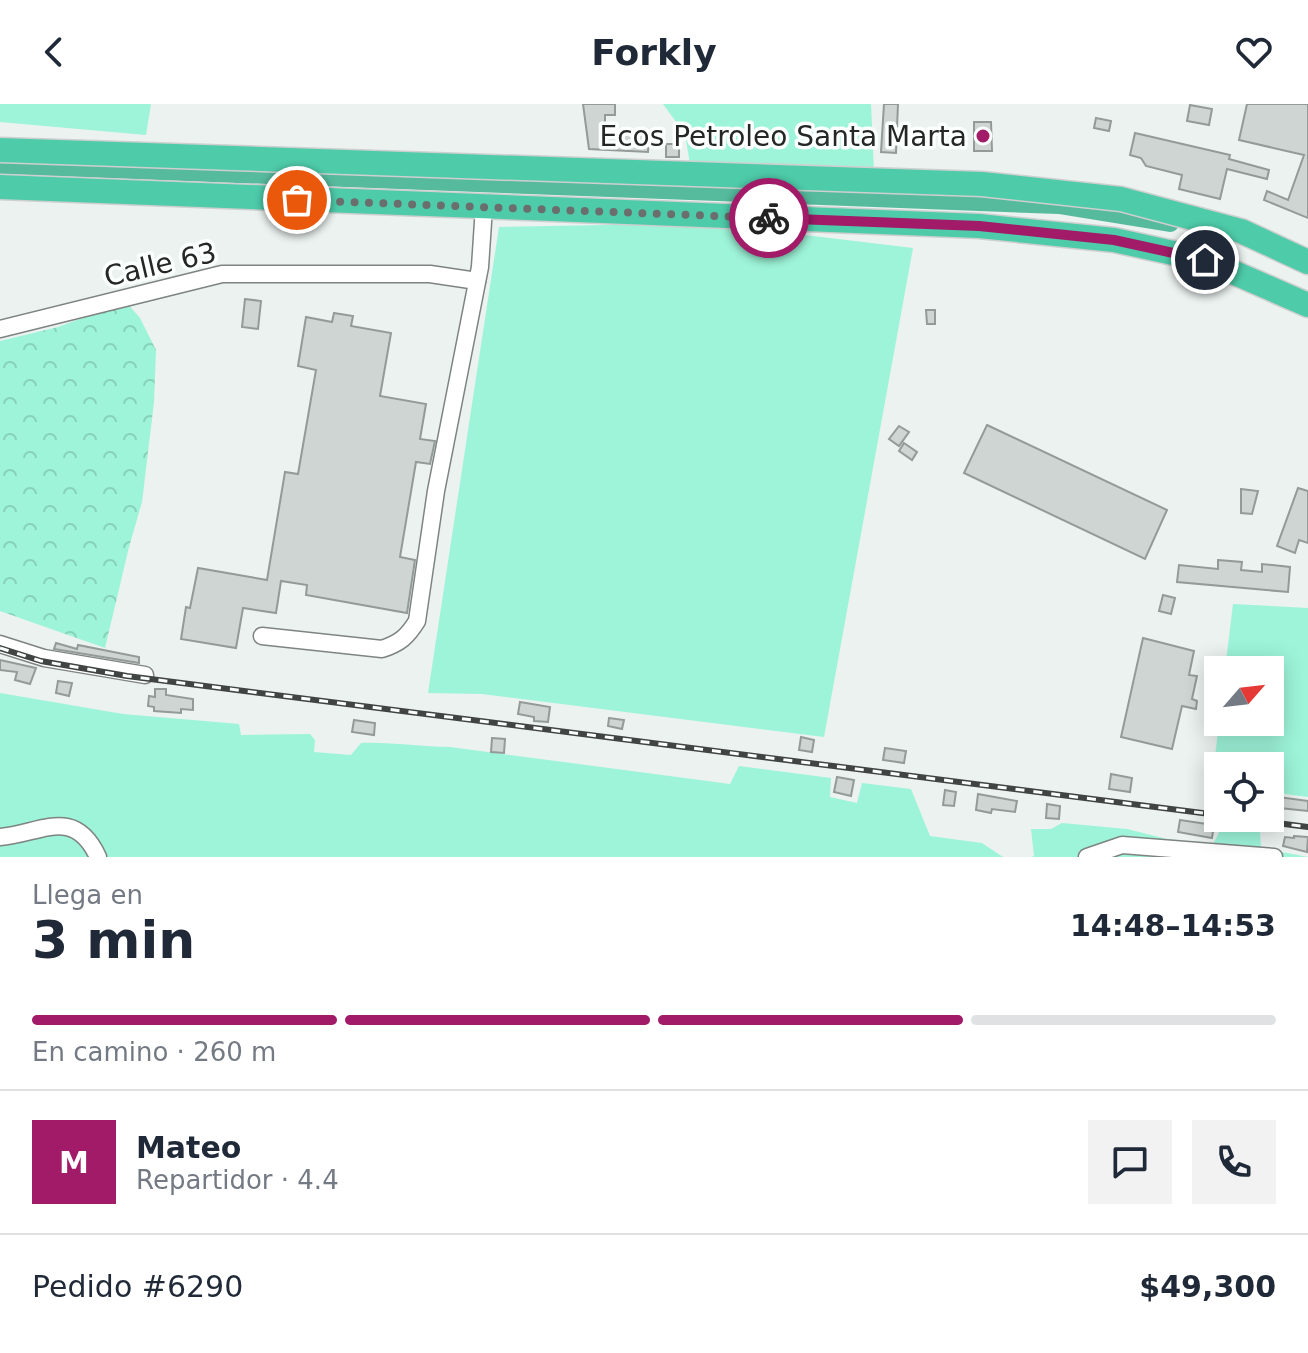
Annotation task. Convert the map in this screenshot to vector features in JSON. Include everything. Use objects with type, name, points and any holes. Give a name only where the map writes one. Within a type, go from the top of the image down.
[{"type":"highway","points":[[0,150],[982,184],[1121,199],[1241,231],[1308,262]]},
{"type":"highway","points":[[0,187],[979,226],[1114,240],[1205,260],[1308,305]]},
{"type":"street","points":[[262,636],[382,649],[398,644],[417,621],[436,491],[482,254],[484,207]]},
{"type":"street","name":"Calle 63","points":[[0,329],[222,274],[430,274],[477,281]]},
{"type":"street","points":[[0,644],[44,658],[145,675]]},
{"type":"street","points":[[0,837],[36,827],[71,828],[85,836],[98,857]]},
{"type":"street","points":[[1087,857],[1122,845],[1274,857]]},
{"type":"green space","points":[[0,104],[151,104],[146,135],[0,122]]},
{"type":"green space","points":[[663,104],[871,104],[874,172],[690,164],[685,134]]},
{"type":"green space","points":[[663,224],[788,233],[913,248],[824,737],[482,694],[428,693],[499,227]]},
{"type":"green space","points":[[126,302],[140,318],[156,350],[154,402],[142,502],[105,648],[0,611],[0,341],[58,327]]},
{"type":"green space","points":[[1233,604],[1308,608],[1308,797],[1284,794],[1284,752],[1216,752],[1217,736],[1284,736],[1284,656],[1227,656]]},
{"type":"green space","points":[[0,693],[123,714],[239,724],[241,735],[310,734],[315,740],[314,752],[351,755],[361,743],[450,747],[730,784],[739,766],[831,778],[830,797],[857,803],[862,783],[911,789],[930,836],[982,843],[1003,857],[0,857]]},
{"type":"green space","points":[[1062,823],[1127,829],[1167,839],[1213,844],[1219,832],[1260,832],[1261,848],[1308,857],[1031,857],[1034,856],[1031,829],[1051,829]]},
{"type":"building","points":[[583,104],[615,104],[615,115],[605,115],[605,132],[649,136],[648,152],[589,149]]},
{"type":"building","points":[[884,104],[898,104],[896,153],[881,152]]},
{"type":"building","points":[[1247,104],[1308,104],[1308,218],[1264,200],[1267,191],[1288,200],[1304,155],[1239,140]]},
{"type":"building","points":[[1190,105],[1212,109],[1209,125],[1187,121]]},
{"type":"building","points":[[1096,118],[1111,121],[1109,131],[1094,128]]},
{"type":"building","name":"Ecos Petroleo Santa Marta","points":[[974,122],[991,122],[992,151],[974,151]]},
{"type":"building","points":[[1135,133],[1230,155],[1229,159],[1269,170],[1267,179],[1227,169],[1220,199],[1179,189],[1182,175],[1146,166],[1141,158],[1130,155]]},
{"type":"building","points":[[666,144],[679,144],[679,157],[666,157]]},
{"type":"building","points":[[245,299],[261,301],[258,329],[242,327]]},
{"type":"building","points":[[926,310],[935,310],[935,324],[927,324]]},
{"type":"building","points":[[334,313],[353,316],[351,326],[391,333],[380,396],[426,404],[420,439],[435,441],[430,464],[416,462],[400,557],[415,560],[407,613],[306,595],[307,585],[281,581],[276,613],[243,608],[236,648],[181,639],[186,607],[190,608],[198,568],[267,580],[285,472],[298,474],[316,370],[298,366],[306,317],[332,322]]},
{"type":"building","points":[[987,425],[1167,510],[1145,559],[964,473]]},
{"type":"building","points":[[899,426],[909,432],[899,446],[889,439]]},
{"type":"building","points":[[904,443],[917,452],[912,460],[899,451]]},
{"type":"building","points":[[1298,488],[1308,491],[1308,543],[1299,540],[1295,553],[1277,546]]},
{"type":"building","points":[[1241,489],[1258,491],[1252,514],[1241,513]]},
{"type":"building","points":[[1218,560],[1242,562],[1241,570],[1262,572],[1262,564],[1290,567],[1288,592],[1177,582],[1179,565],[1218,569]]},
{"type":"building","points":[[1163,595],[1175,598],[1171,614],[1159,611]]},
{"type":"building","points":[[1143,638],[1194,651],[1189,675],[1197,676],[1192,699],[1197,701],[1196,709],[1182,706],[1172,749],[1121,737]]},
{"type":"building","points":[[56,643],[77,649],[78,645],[139,657],[139,663],[54,649]]},
{"type":"building","points":[[0,660],[36,668],[30,684],[15,680],[17,672],[0,670]]},
{"type":"building","points":[[58,681],[72,683],[69,696],[56,693]]},
{"type":"building","points":[[155,689],[166,689],[166,695],[193,699],[193,710],[181,709],[181,713],[154,711],[154,707],[148,706],[149,696],[155,697]]},
{"type":"building","points":[[520,702],[550,707],[548,722],[534,721],[534,717],[518,714]]},
{"type":"building","points":[[609,718],[624,720],[622,729],[608,726]]},
{"type":"building","points":[[354,720],[375,723],[374,735],[352,732]]},
{"type":"building","points":[[801,737],[814,740],[812,752],[799,750]]},
{"type":"building","points":[[492,738],[505,739],[504,753],[491,752]]},
{"type":"building","points":[[885,748],[906,751],[904,763],[883,760]]},
{"type":"building","points":[[1111,774],[1132,778],[1130,792],[1109,789]]},
{"type":"building","points":[[837,777],[854,780],[851,796],[834,792]]},
{"type":"building","points":[[945,790],[956,792],[954,806],[943,805]]},
{"type":"building","points":[[978,794],[1017,801],[1015,812],[976,810]]},
{"type":"building","points":[[1284,798],[1308,801],[1308,811],[1284,808]]},
{"type":"building","points":[[1047,804],[1060,806],[1059,819],[1046,818]]},
{"type":"building","points":[[1180,820],[1204,824],[1204,832],[1213,832],[1212,838],[1178,832]]},
{"type":"building","points":[[1285,837],[1308,837],[1307,852],[1283,846]]},
{"type":"waterway","points":[[0,164],[1059,204],[1170,222]]},
{"type":"railway","points":[[0,648],[41,661],[127,676],[1204,813]]},
{"type":"railway","points":[[1284,824],[1308,827]]},
{"type":"way so far","points":[[297,200],[769,218]]},
{"type":"place","name":"Ecos Petroleo Santa Marta","points":[[983,136]]},
{"type":"route","points":[[769,218],[979,226],[1114,240],[1205,260]]}]
